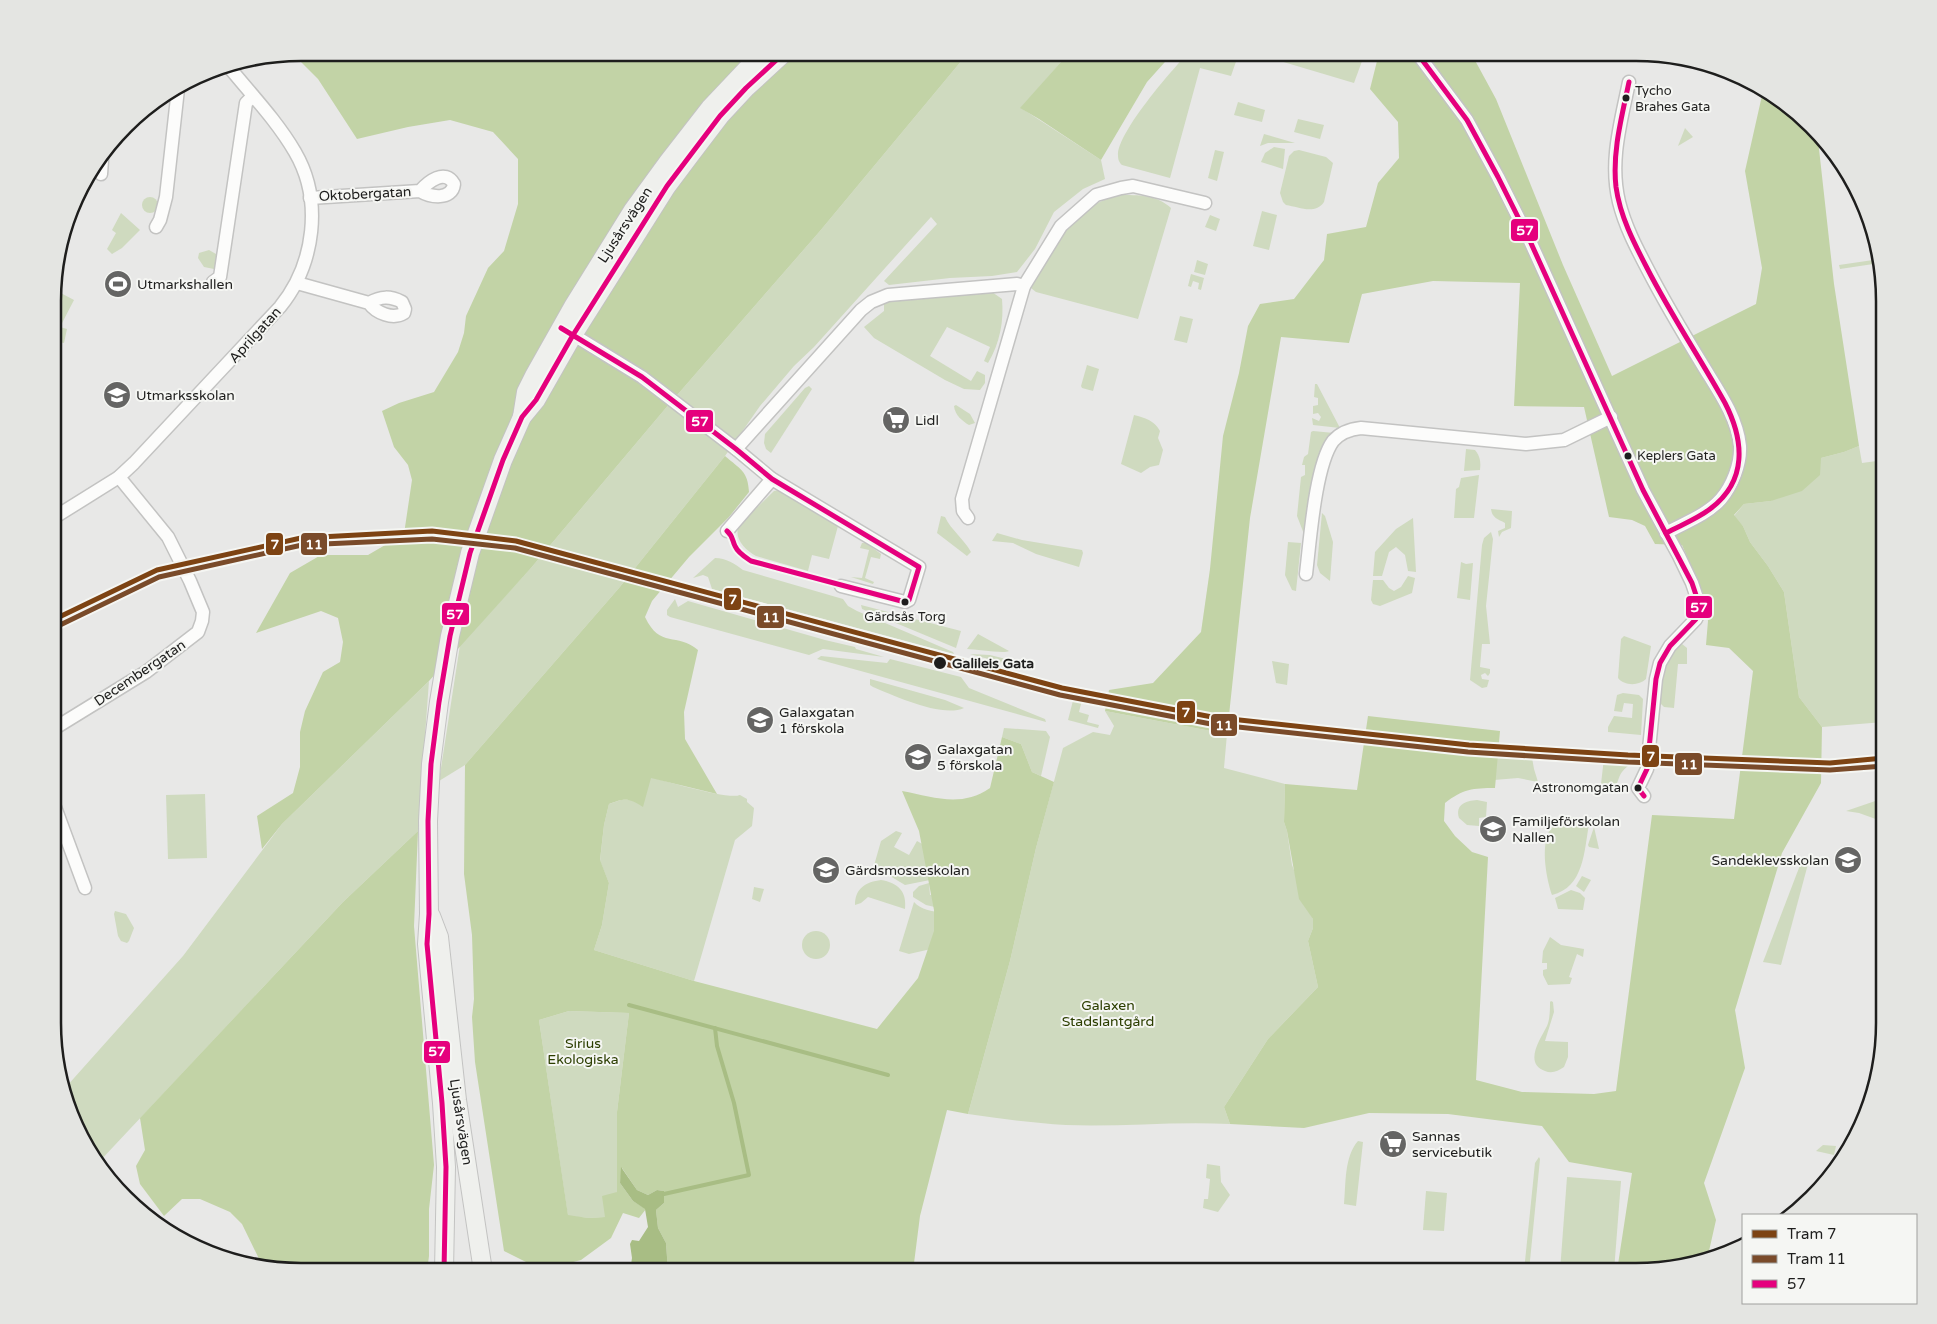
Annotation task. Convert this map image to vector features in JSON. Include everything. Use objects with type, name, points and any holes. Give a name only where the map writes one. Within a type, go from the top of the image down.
[{"type":"main road","name":"Ljusårsvägen","points":[[444,1263],[446,1167],[427,944],[429,914],[428,821],[439,702],[450,636],[470,553],[486,503],[522,417],[536,400],[567,331],[633,210],[710,108],[754,61]]},
{"type":"main road","name":"Ljusårsvägen","points":[[567,331],[667,186],[720,116],[746,88],[775,61]]},
{"type":"main road","name":"Ljusårsvägen","points":[[429,914],[439,937],[457,1100],[482,1263]]},
{"type":"street","points":[[1423,61],[1467,120],[1498,177],[1530,241],[1643,490],[1692,583],[1699,613],[1696,619],[1670,646],[1660,663],[1656,679],[1647,769],[1638,788],[1644,796]]},
{"type":"street","name":"Aprilgatan","points":[[61,514],[119,477],[134,463],[253,338],[292,292],[297,283],[310,245],[312,228],[310,198],[304,173],[296,154],[278,126],[232,71]]},
{"type":"street","points":[[1629,82],[1615,155],[1616,189],[1623,217],[1676,322],[1726,405],[1736,428],[1740,448],[1737,470],[1722,498],[1701,514],[1666,533]]},
{"type":"street","points":[[156,227],[160,220],[166,197],[177,96]]},
{"type":"street","points":[[213,282],[220,277],[246,103],[253,96]]},
{"type":"street","points":[[101,169],[101,174]]},
{"type":"street","points":[[968,518],[963,511],[962,499],[1024,286],[1061,226],[1096,195],[1133,186],[1205,203]]},
{"type":"street","name":"Oktobergatan","points":[[310,198],[420,191]]},
{"type":"street","points":[[297,283],[369,303]]},
{"type":"street","points":[[736,449],[861,310],[871,302],[888,295],[916,291],[1017,284],[1024,286]]},
{"type":"street","points":[[567,331],[642,377],[772,479],[919,567],[909,600],[905,602],[841,586]]},
{"type":"street","points":[[1306,574],[1321,469],[1334,440],[1348,431],[1361,428],[1526,444],[1564,440],[1611,417]]},
{"type":"street","name":"Decembergatan","points":[[61,724],[156,665],[198,632],[202,621],[203,612],[168,536],[119,477]]},
{"type":"street","points":[[727,531],[772,479]]},
{"type":"street","points":[[61,823],[85,888]]},
{"type":"green space","points":[[961,61],[1062,61],[1021,108],[1101,160],[1105,179],[1083,189],[1054,212],[1035,249],[1017,272],[889,285],[884,281],[937,224],[931,217],[814,347],[794,366],[760,406],[725,456],[619,588],[465,765],[439,781],[460,645],[531,568],[665,409],[820,231]]},
{"type":"green space","points":[[1181,61],[1236,61],[1231,76],[1200,68],[1170,178],[1122,165],[1118,155],[1120,145],[1136,117]]},
{"type":"green space","points":[[1280,61],[1362,61],[1354,83]]},
{"type":"green space","points":[[1238,102],[1265,110],[1262,122],[1234,115]]},
{"type":"green space","points":[[1298,119],[1324,125],[1320,139],[1294,132]]},
{"type":"green space","points":[[1685,128],[1693,137],[1678,146]]},
{"type":"green space","points":[[1264,134],[1295,143],[1268,143],[1260,146]]},
{"type":"green space","points":[[1274,147],[1285,149],[1283,169],[1261,162],[1265,153]]},
{"type":"green space","points":[[1215,150],[1224,152],[1217,181],[1208,178]]},
{"type":"green space","points":[[1299,150],[1326,157],[1333,163],[1324,202],[1316,208],[1306,209],[1286,205],[1280,193],[1289,156],[1294,151]]},
{"type":"green space","points":[[1116,195],[1138,195],[1152,198],[1165,203],[1171,208],[1138,319],[1036,292],[1031,288],[1067,228],[1088,207]]},
{"type":"green space","points":[[147,197],[153,197],[158,202],[156,211],[147,213],[142,208],[142,202]]},
{"type":"green space","points":[[1262,211],[1277,215],[1269,250],[1253,246]]},
{"type":"green space","points":[[121,213],[140,230],[122,248],[112,254],[107,249],[116,233],[112,230]]},
{"type":"green space","points":[[1210,215],[1220,219],[1216,231],[1205,227]]},
{"type":"green space","points":[[209,250],[216,254],[220,260],[214,269],[204,267],[198,258],[199,253]]},
{"type":"green space","points":[[1197,260],[1208,264],[1205,275],[1194,272]]},
{"type":"green space","points":[[1872,260],[1873,264],[1840,269],[1839,265]]},
{"type":"green space","points":[[1191,274],[1204,278],[1201,290],[1198,289],[1199,283],[1193,281],[1191,287],[1188,286]]},
{"type":"green space","points":[[992,292],[1002,299],[1002,315],[998,340],[988,363],[984,361],[990,347],[947,327],[930,356],[971,381],[977,371],[985,375],[985,383],[980,390],[964,389],[945,380],[874,338],[864,327],[884,311],[884,301]]},
{"type":"green space","points":[[62,293],[74,300],[61,325]]},
{"type":"green space","points":[[1180,316],[1193,319],[1187,343],[1174,340]]},
{"type":"green space","points":[[61,327],[67,329],[64,343],[61,342]]},
{"type":"green space","points":[[1087,365],[1099,369],[1093,391],[1081,386]]},
{"type":"green space","points":[[1315,384],[1317,384],[1340,428],[1313,425],[1312,418],[1319,421],[1321,417],[1318,413],[1313,414],[1313,406],[1318,405],[1318,398],[1314,397]]},
{"type":"green space","points":[[809,386],[812,389],[771,453],[766,449],[764,443],[765,434],[805,388]]},
{"type":"green space","points":[[956,405],[970,414],[975,423],[969,425],[961,420],[954,406]]},
{"type":"green space","points":[[1134,415],[1149,420],[1158,427],[1160,431],[1158,438],[1163,450],[1159,465],[1150,467],[1141,473],[1121,464]]},
{"type":"green space","points":[[1311,432],[1334,433],[1325,443],[1315,467],[1304,534],[1297,516],[1301,477],[1305,475],[1305,465],[1302,465],[1304,457],[1308,454]]},
{"type":"green space","points":[[1859,446],[1862,463],[1876,461],[1876,723],[1822,727],[1799,697],[1784,592],[1750,542],[1743,526],[1734,516],[1744,504],[1771,501],[1821,458]]},
{"type":"green space","points":[[1466,449],[1477,452],[1480,459],[1480,470],[1464,471]]},
{"type":"green space","points":[[1479,475],[1474,518],[1454,518],[1456,489],[1459,487],[1461,478]]},
{"type":"green space","points":[[779,490],[838,526],[829,559],[812,555],[808,571],[756,556],[744,547],[739,539],[739,525],[774,491]]},
{"type":"green space","points":[[1491,509],[1512,511],[1511,528],[1502,532],[1499,537],[1498,531],[1505,528],[1505,523],[1494,516]]},
{"type":"green space","points":[[1322,513],[1325,516],[1333,542],[1330,581],[1320,573],[1317,565]]},
{"type":"green space","points":[[941,516],[945,517],[968,547],[971,552],[967,556],[937,533]]},
{"type":"green space","points":[[1413,518],[1416,572],[1408,571],[1405,555],[1396,547],[1389,552],[1382,576],[1373,576],[1375,552],[1396,529]]},
{"type":"green space","points":[[1491,532],[1493,539],[1486,606],[1490,644],[1482,644],[1480,667],[1490,669],[1490,673],[1488,676],[1485,673],[1481,675],[1482,679],[1489,680],[1487,687],[1482,688],[1470,680],[1482,545],[1484,538]]},
{"type":"green space","points":[[997,533],[1022,540],[1082,550],[1083,553],[1079,567],[1036,554],[1013,543],[992,541]]},
{"type":"green space","points":[[1288,542],[1301,543],[1296,591],[1292,590],[1285,575]]},
{"type":"green space","points":[[862,543],[866,543],[881,554],[880,559],[871,557],[865,578],[874,582],[873,584],[851,577],[862,578],[869,550],[860,548]]},
{"type":"green space","points":[[715,558],[727,560],[743,570],[843,599],[848,606],[857,611],[954,654],[712,589],[708,577],[703,575],[693,578]]},
{"type":"green space","points":[[1461,562],[1466,564],[1473,563],[1470,600],[1457,598]]},
{"type":"green space","points":[[1408,576],[1415,578],[1412,593],[1380,606],[1373,604],[1371,600],[1373,580],[1383,580],[1394,591],[1401,587]]},
{"type":"green space","points":[[675,599],[678,607],[688,601],[855,647],[856,649],[884,657],[823,649],[809,655],[670,617],[667,615],[667,610]]},
{"type":"green space","points":[[861,605],[961,631],[956,648],[862,609]]},
{"type":"green space","points":[[978,634],[1009,651],[996,652],[967,649]]},
{"type":"green space","points":[[1624,636],[1651,646],[1646,679],[1640,683],[1628,684],[1618,678],[1621,639]]},
{"type":"green space","points":[[1682,644],[1687,648],[1687,664],[1678,664],[1674,708],[1664,707],[1660,703],[1661,678],[1666,660]]},
{"type":"green space","points":[[970,654],[990,655],[1014,661],[1014,666]]},
{"type":"green space","points":[[821,656],[887,663],[890,659],[961,677],[969,688],[1045,719],[1046,722],[817,659]]},
{"type":"green space","points":[[1272,661],[1289,664],[1287,685],[1276,683]]},
{"type":"green space","points":[[870,679],[945,700],[964,708],[944,710],[918,705],[873,687],[870,685]]},
{"type":"green space","points":[[429,681],[418,831],[343,902],[103,1158],[86,1129],[69,1084],[183,956],[282,824]]},
{"type":"green space","points":[[1076,689],[1084,692],[1079,712],[1089,715],[1087,722],[1099,725],[1098,728],[1068,720]]},
{"type":"green space","points":[[1623,693],[1639,695],[1643,699],[1641,735],[1608,732],[1608,727],[1614,716],[1632,718],[1633,704],[1624,703],[1622,712],[1614,711],[1617,695]]},
{"type":"green space","name":"Galaxen Stadslantgård","points":[[1105,711],[1227,734],[1224,768],[1285,784],[1284,822],[1292,865],[1313,919],[1313,928],[1308,941],[1318,987],[1268,1039],[1224,1107],[1230,1124],[1066,1125],[968,1114],[1010,961],[1036,848],[1063,748],[1093,732],[1110,735],[1114,726]]},
{"type":"green space","points":[[1004,728],[1046,731],[1050,737],[1041,776],[1032,772],[1021,744],[1002,737]]},
{"type":"green space","points":[[1519,744],[1530,746],[1538,782],[1518,778],[1494,780],[1490,745]]},
{"type":"green space","points":[[1623,756],[1637,757],[1622,772],[1616,786],[1612,790],[1604,790],[1601,784],[1604,758],[1623,758]]},
{"type":"green space","points":[[650,777],[710,793],[740,795],[747,799],[747,802],[754,808],[752,826],[735,840],[694,981],[594,950],[602,925],[609,883],[600,861],[604,825],[609,804],[621,800],[632,800]]},
{"type":"green space","points":[[205,794],[207,858],[168,859],[166,795]]},
{"type":"green space","points":[[1477,800],[1487,802],[1486,817],[1479,818],[1479,826],[1467,825],[1459,818],[1460,806],[1465,802]]},
{"type":"green space","points":[[1876,801],[1876,819],[1846,811]]},
{"type":"green space","points":[[1568,817],[1585,819],[1589,824],[1584,857],[1581,867],[1571,884],[1563,891],[1552,895],[1545,862],[1547,839],[1551,829],[1558,821]]},
{"type":"green space","points":[[1594,827],[1599,849],[1589,847],[1588,845]]},
{"type":"green space","points":[[896,831],[902,833],[894,847],[909,855],[917,841],[924,845],[935,879],[905,885],[890,876],[871,876],[881,841]]},
{"type":"green space","points":[[1806,857],[1809,859],[1808,864],[1781,965],[1763,962],[1802,860]]},
{"type":"green space","points":[[1582,876],[1591,880],[1584,892],[1576,886]]},
{"type":"green space","points":[[881,880],[892,883],[900,889],[904,897],[905,909],[868,897],[855,905],[857,894],[862,887],[871,882]]},
{"type":"green space","points":[[929,883],[930,895],[939,894],[939,908],[926,905],[913,897],[913,892],[919,886]]},
{"type":"green space","points":[[754,887],[764,889],[760,902],[752,899]]},
{"type":"green space","points":[[1571,890],[1580,893],[1585,898],[1583,910],[1558,909],[1555,898]]},
{"type":"green space","points":[[914,902],[923,908],[942,913],[931,949],[909,954],[899,951]]},
{"type":"green space","points":[[115,911],[126,914],[134,928],[127,943],[121,941],[118,936]]},
{"type":"green space","points":[[816,931],[826,935],[830,945],[826,955],[816,959],[806,955],[802,945],[806,935]]},
{"type":"green space","points":[[1550,937],[1561,945],[1584,949],[1583,957],[1577,954],[1569,977],[1572,978],[1570,984],[1548,985],[1543,975],[1543,970],[1547,969],[1547,963],[1542,963],[1543,951]]},
{"type":"green space","points":[[1551,1001],[1553,1002],[1554,1012],[1545,1041],[1568,1042],[1568,1057],[1564,1067],[1550,1072],[1539,1067],[1535,1062],[1534,1056],[1548,1023]]},
{"type":"green space","name":"Sirius Ekologiska","points":[[569,1011],[629,1013],[617,1112],[617,1192],[605,1217],[568,1216],[539,1020]]},
{"type":"green space","points":[[1358,1141],[1363,1142],[1356,1206],[1344,1204],[1348,1163],[1353,1147]]},
{"type":"green space","points":[[1823,1145],[1836,1146],[1834,1155],[1816,1151]]},
{"type":"green space","points":[[1539,1157],[1530,1263],[1525,1263],[1535,1163]]},
{"type":"green space","points":[[1207,1164],[1220,1166],[1221,1182],[1230,1195],[1218,1212],[1203,1208],[1204,1199],[1208,1199],[1210,1179],[1206,1178]]},
{"type":"green space","points":[[1567,1177],[1621,1181],[1615,1263],[1561,1263]]},
{"type":"green space","points":[[1426,1191],[1447,1193],[1444,1231],[1423,1230]]},
{"type":"shaded area","points":[[300,61],[961,61],[820,231],[665,409],[531,568],[429,681],[282,824],[262,849],[257,816],[293,793],[300,767],[300,732],[305,711],[323,672],[340,662],[343,642],[338,618],[321,611],[256,633],[290,573],[321,555],[368,555],[404,534],[412,480],[408,465],[394,447],[382,411],[399,403],[434,392],[458,352],[464,333],[466,316],[488,268],[504,251],[518,204],[518,159],[493,132],[450,120],[408,127],[357,139],[318,79]]},
{"type":"shaded area","points":[[1062,61],[1166,61],[1147,82],[1101,160],[1020,108]]},
{"type":"shaded area","points":[[1377,61],[1475,61],[1496,99],[1563,265],[1612,376],[1756,304],[1762,268],[1745,171],[1762,97],[1794,121],[1819,146],[1834,284],[1859,446],[1821,458],[1820,475],[1802,491],[1771,501],[1744,504],[1734,515],[1743,526],[1750,542],[1784,592],[1799,697],[1822,727],[1821,783],[1782,853],[1735,1010],[1745,1068],[1704,1183],[1716,1220],[1709,1251],[1698,1255],[1667,1261],[1618,1263],[1632,1173],[1569,1162],[1542,1126],[1448,1114],[1369,1113],[1304,1128],[1230,1124],[1224,1107],[1268,1039],[1318,987],[1308,941],[1313,928],[1313,919],[1299,899],[1284,822],[1285,784],[1357,790],[1368,716],[1500,731],[1495,788],[1469,790],[1445,803],[1444,821],[1455,836],[1472,852],[1488,857],[1476,1080],[1522,1092],[1594,1094],[1616,1091],[1652,815],[1734,819],[1753,671],[1729,648],[1706,645],[1708,621],[1704,596],[1682,545],[1655,544],[1645,526],[1632,520],[1609,517],[1584,407],[1514,406],[1520,283],[1433,281],[1362,294],[1349,343],[1281,337],[1250,518],[1227,734],[1105,711],[1109,690],[1153,683],[1201,632],[1210,569],[1223,436],[1239,373],[1248,326],[1260,304],[1294,299],[1324,260],[1327,234],[1366,227],[1378,183],[1399,158],[1398,122],[1370,89]]},
{"type":"shaded area","points":[[725,456],[745,475],[749,492],[729,517],[689,557],[652,601],[645,617],[651,627],[663,637],[683,642],[698,650],[684,712],[685,739],[717,794],[651,778],[643,807],[627,800],[609,804],[604,825],[600,860],[609,883],[602,925],[594,950],[694,981],[877,1029],[918,978],[934,931],[934,910],[919,831],[902,791],[936,798],[969,798],[990,788],[1002,737],[1021,744],[1032,772],[1054,782],[1036,848],[1010,961],[968,1114],[947,1110],[920,1216],[914,1263],[667,1263],[666,1243],[658,1228],[656,1210],[664,1203],[664,1191],[657,1190],[648,1195],[637,1190],[622,1168],[620,1183],[633,1201],[646,1209],[639,1218],[623,1213],[611,1238],[581,1260],[569,1263],[528,1263],[504,1251],[475,1062],[472,1017],[474,999],[472,935],[464,874],[465,765],[619,588]],"holes":[[[569,1011],[629,1013],[617,1112],[617,1192],[602,1196],[605,1217],[588,1218],[568,1215],[539,1020]]]},
{"type":"shaded area","points":[[418,831],[414,926],[434,1165],[429,1209],[428,1263],[302,1263],[259,1259],[242,1224],[230,1212],[200,1199],[182,1199],[164,1216],[140,1184],[136,1166],[145,1150],[140,1118],[343,902]]},
{"type":"shaded area","points":[[621,1167],[637,1190],[648,1195],[657,1190],[664,1191],[664,1203],[656,1210],[658,1228],[666,1243],[667,1263],[631,1263],[630,1244],[632,1240],[639,1241],[648,1227],[645,1209],[633,1201],[620,1183]]},
{"type":"waterway","points":[[629,1005],[888,1075]]},
{"type":"waterway","points":[[664,1194],[749,1175],[734,1103],[717,1046],[715,1028]]},
{"type":"tram line","name":"7","points":[[61,616],[157,570],[301,538],[432,531],[516,541],[1062,688],[1212,717],[1469,745],[1628,755],[1830,763],[1876,759]]},
{"type":"tram line","name":"11","points":[[61,625],[159,577],[302,545],[432,539],[515,548],[1060,695],[1211,724],[1468,752],[1628,762],[1830,770],[1876,767]]},
{"type":"transit line","name":"57","points":[[444,1263],[446,1167],[427,944],[429,914],[428,821],[431,764],[439,702],[450,636],[470,553],[503,460],[522,417],[536,400],[573,335],[667,186],[720,116],[746,88],[775,61]]},
{"type":"transit line","name":"57","points":[[1423,61],[1467,120],[1498,177],[1530,241],[1643,490],[1692,583],[1699,604],[1699,613],[1696,619],[1670,646],[1660,663],[1656,679],[1647,769],[1638,788],[1644,796]]},
{"type":"transit line","name":"57","points":[[1629,82],[1618,134],[1615,161],[1616,187],[1624,219],[1656,285],[1725,403],[1736,431],[1739,445],[1736,473],[1731,486],[1722,498],[1700,516],[1666,533]]},
{"type":"transit line","name":"57","points":[[561,328],[642,377],[772,479],[919,567],[909,600],[905,602],[751,561],[738,551],[727,531]]},
{"type":"place","name":"Tycho Brahes Gata","points":[[1626,98]]},
{"type":"place","name":"Utmarkshallen","points":[[118,284]]},
{"type":"place","name":"Utmarksskolan","points":[[117,395]]},
{"type":"place","name":"Lidl","points":[[896,420]]},
{"type":"place","name":"Keplers Gata","points":[[1628,456]]},
{"type":"place","name":"Gärdsås Torg","points":[[905,602]]},
{"type":"place","name":"Galileis Gata","points":[[940,663]]},
{"type":"place","name":"Galaxgatan 1 förskola","points":[[760,720]]},
{"type":"place","name":"Galaxgatan 5 förskola","points":[[918,757]]},
{"type":"place","name":"Astronomgatan","points":[[1638,788]]},
{"type":"place","name":"Familjeförskolan Nallen","points":[[1493,829]]},
{"type":"place","name":"Sandeklevsskolan","points":[[1848,860]]},
{"type":"place","name":"Gärdsmosseskolan","points":[[826,870]]},
{"type":"place","name":"Sannas servicebutik","points":[[1393,1144]]}]
